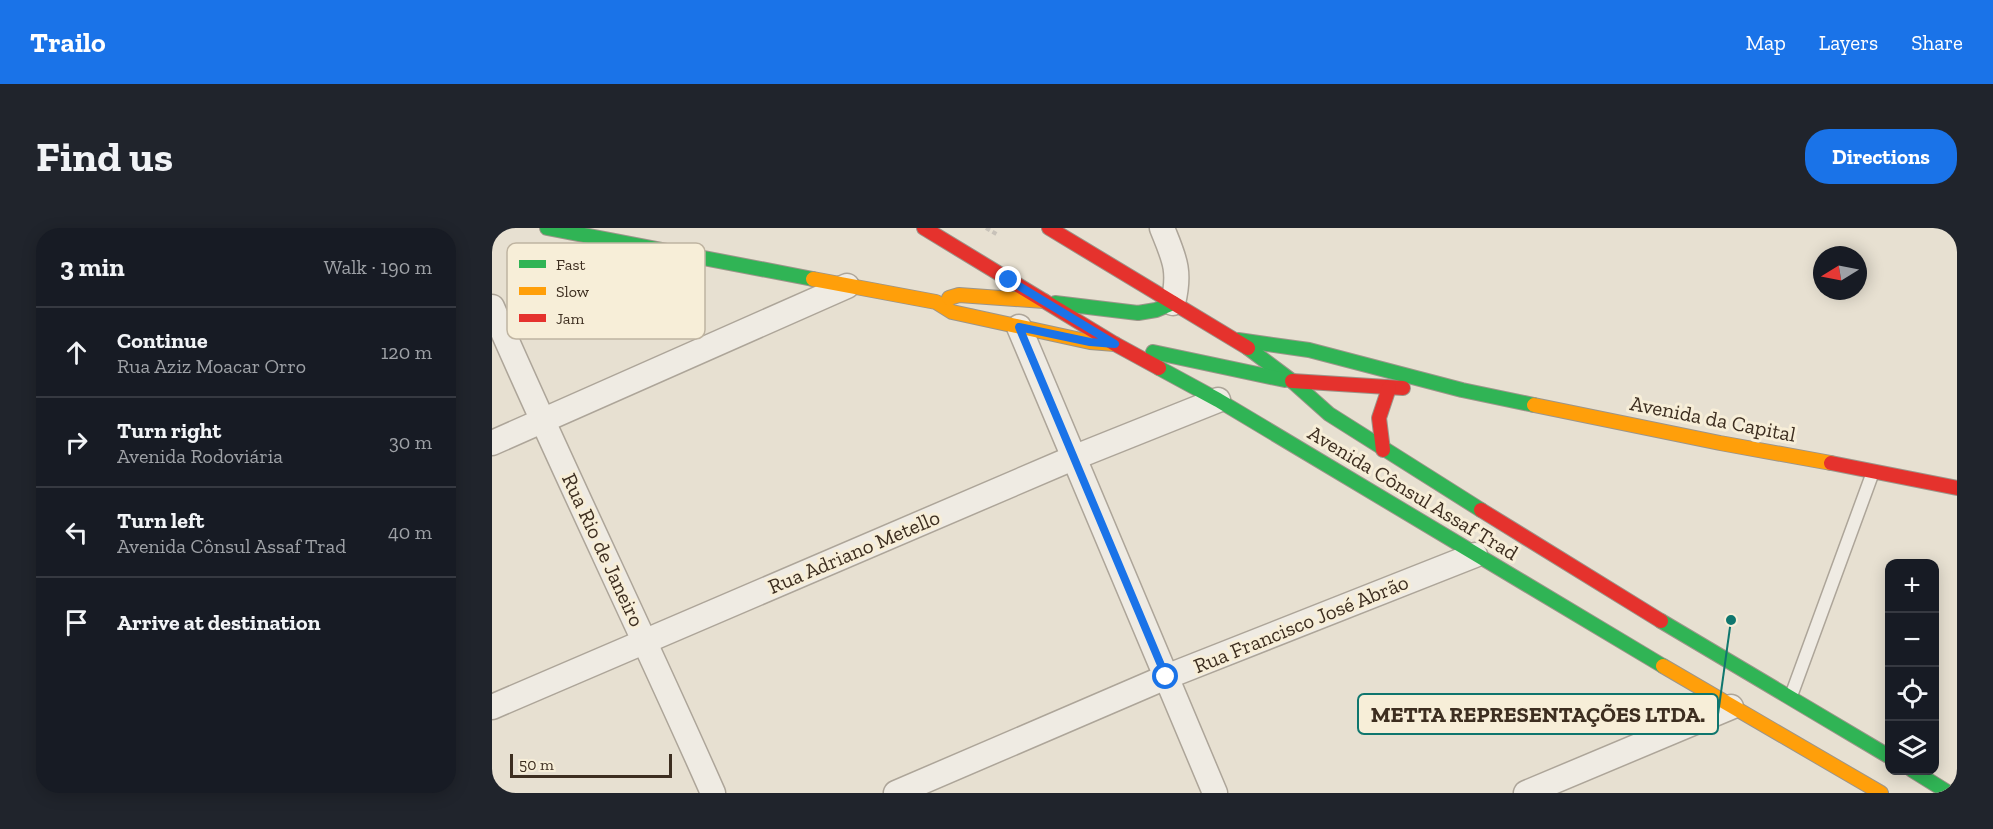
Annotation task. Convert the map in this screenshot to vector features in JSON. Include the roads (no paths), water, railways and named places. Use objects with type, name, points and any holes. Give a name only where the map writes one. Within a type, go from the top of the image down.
[{"type":"main road","points":[[547,228],[625,243]]},
{"type":"main road","name":"Avenida Cônsul Assaf Trad","points":[[924,228],[1115,344],[1218,400],[1731,707],[1881,793]]},
{"type":"main road","name":"Avenida Cônsul Assaf Trad","points":[[1049,228],[1238,340],[1292,381],[1329,414],[1383,450],[1628,601],[1885,754]]},
{"type":"main road","points":[[705,259],[936,302],[952,312],[1090,342],[1115,344]]},
{"type":"main road","points":[[936,302],[959,295],[1044,301],[1138,313],[1156,310],[1173,303]]},
{"type":"main road","name":"Avenida da Capital","points":[[1238,340],[1310,350],[1461,390],[1719,443],[1874,470],[1957,488]]},
{"type":"main road","name":"Avenida da Capital","points":[[1115,344],[1292,381],[1389,388],[1461,390]]},
{"type":"main road","points":[[1383,450],[1378,426],[1381,406],[1389,388]]},
{"type":"main road","points":[[1475,555],[1493,554],[1518,563]]},
{"type":"main road","points":[[1598,597],[1628,601]]},
{"type":"main road","points":[[1919,775],[1949,793]]},
{"type":"street","points":[[1162,228],[1175,260],[1178,282],[1173,303]]},
{"type":"street","points":[[492,443],[847,286]]},
{"type":"street","name":"Rua Rio de Janeiro","points":[[492,307],[542,422],[646,641],[713,793]]},
{"type":"street","points":[[1019,327],[1215,793]]},
{"type":"street","name":"Rua Adriano Metello","points":[[492,707],[1073,458],[1218,400]]},
{"type":"street","name":"Rua Francisco José Abrão","points":[[896,793],[1166,677],[1475,555]]},
{"type":"street","points":[[1526,793],[1731,707]]},
{"type":"lane","points":[[1791,697],[1874,470]]},
{"type":"place","name":"METTA REPRESENTAÇÕES LTDA.","points":[[1731,620]]}]
